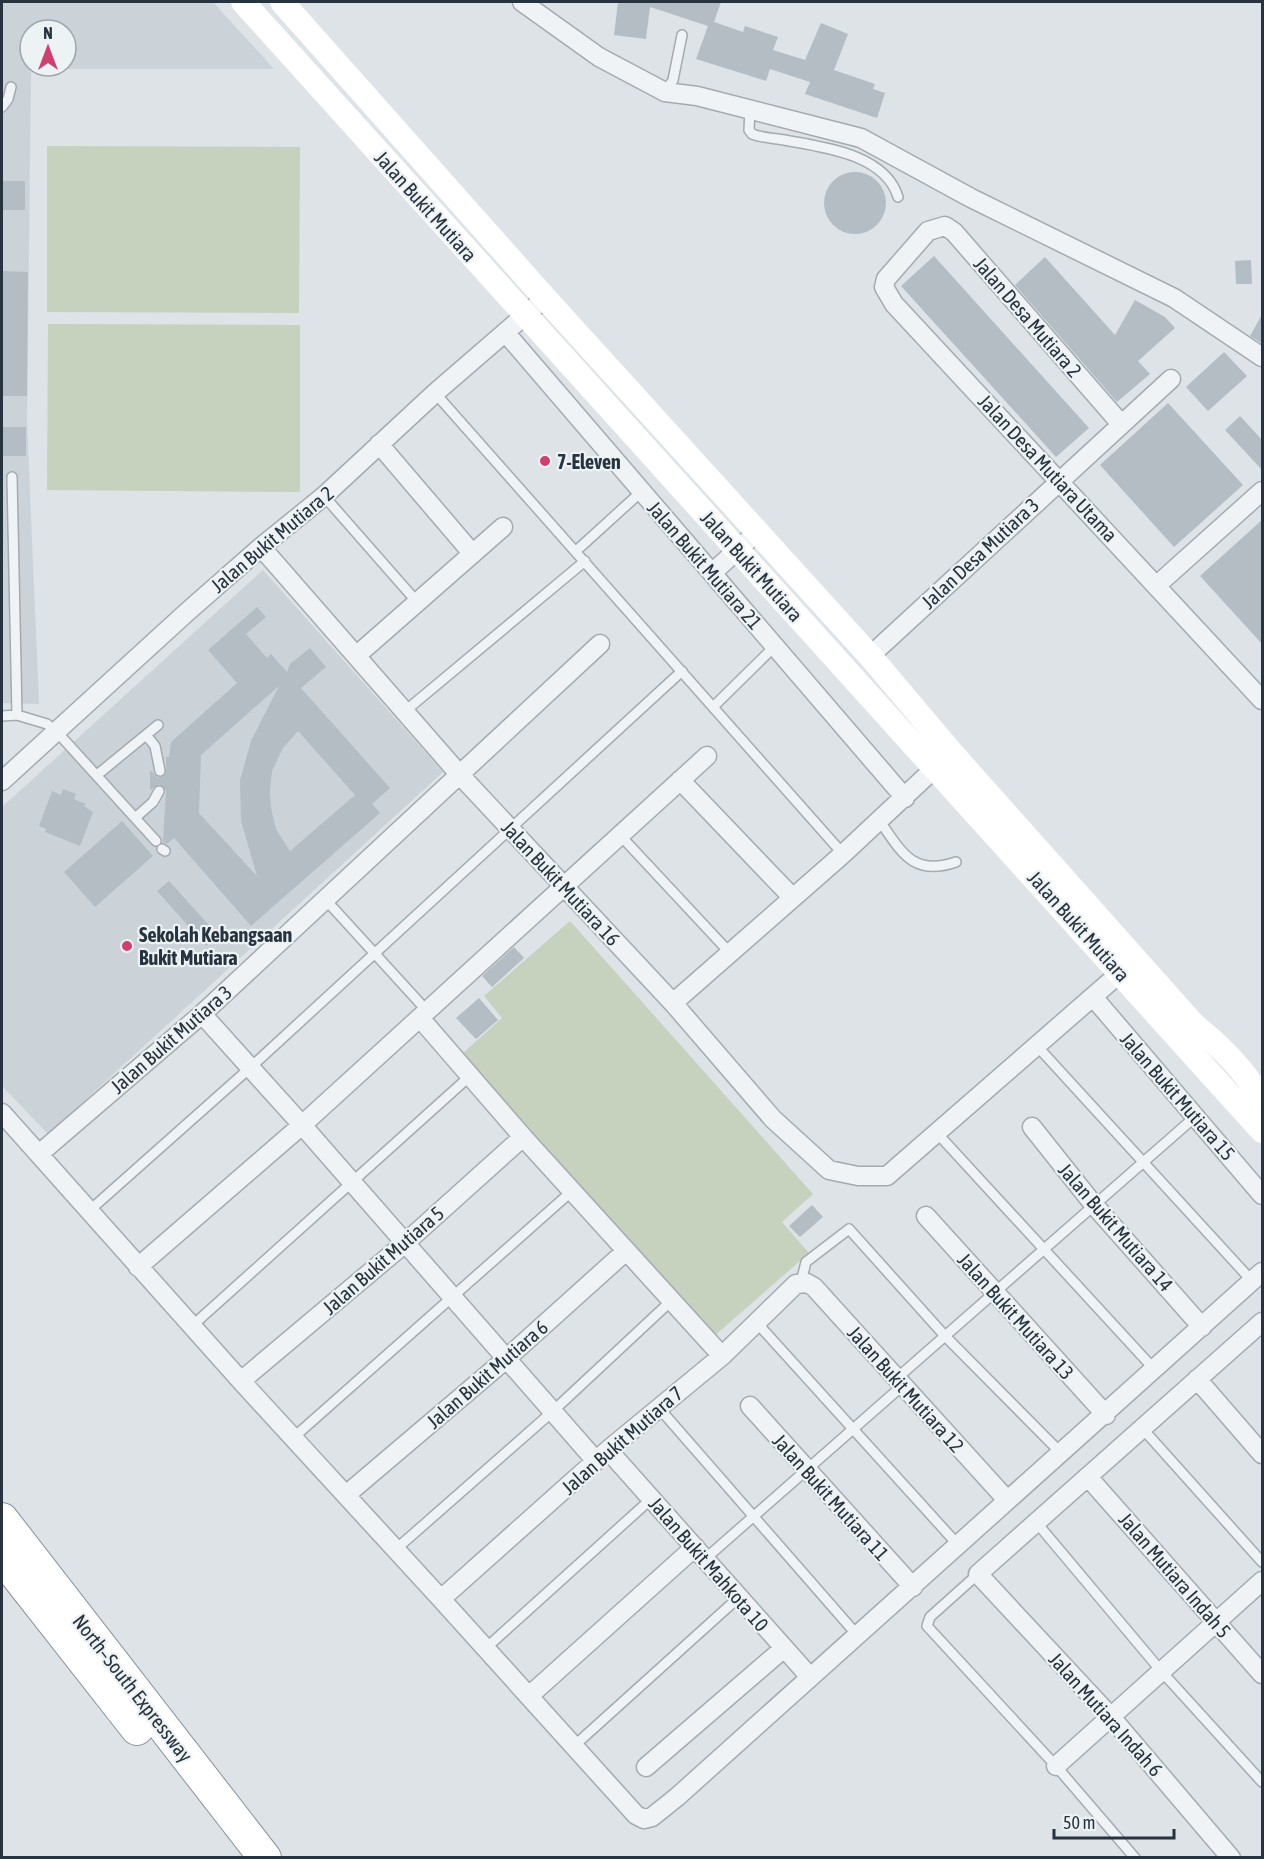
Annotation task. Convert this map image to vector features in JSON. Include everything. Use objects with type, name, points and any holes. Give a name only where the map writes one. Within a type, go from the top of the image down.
[{"type":"highway","name":"North–South Expressway","points":[[2,1519],[265,1857]]},
{"type":"highway","name":"North–South Expressway","points":[[2,1557],[237,1857]]},
{"type":"street","points":[[244,3],[259,8],[279,2]]},
{"type":"street","points":[[278,41],[273,23],[279,2]]},
{"type":"street","name":"Jalan Bukit Mutiara","points":[[279,2],[870,656],[1263,1131]]},
{"type":"street","points":[[522,2],[599,57],[665,92],[697,96],[861,138],[971,198],[1174,298],[1263,357]]},
{"type":"street","name":"Jalan Bukit Mutiara","points":[[244,3],[525,316],[936,767],[1128,966],[1211,1038],[1248,1077],[1263,1099]]},
{"type":"street","name":"Jalan Desa Mutiara 2","points":[[928,231],[945,226],[954,232],[1121,424]]},
{"type":"street","name":"Jalan Desa Mutiara Utama","points":[[928,231],[886,279],[884,286],[887,294],[1263,700]]},
{"type":"street","name":"Jalan Bukit Mutiara 2","points":[[2,781],[261,547],[324,496],[435,393],[545,298]]},
{"type":"street","name":"Jalan Bukit Mutiara 21","points":[[505,332],[905,798]]},
{"type":"street","name":"Jalan Desa Mutiara 3","points":[[870,656],[1171,379]]},
{"type":"street","points":[[379,444],[472,553]]},
{"type":"street","points":[[1156,586],[1263,491]]},
{"type":"street","points":[[356,656],[503,527]]},
{"type":"street","points":[[712,573],[757,532]]},
{"type":"street","name":"Jalan Bukit Mutiara 16","points":[[261,547],[460,775],[673,1003],[773,1119],[829,1170],[858,1176],[887,1176],[937,1133]]},
{"type":"street","name":"Jalan Bukit Mutiara 3","points":[[39,1154],[202,1014],[600,644]]},
{"type":"street","points":[[835,658],[859,661],[870,656]]},
{"type":"street","points":[[870,656],[866,670],[871,697]]},
{"type":"street","points":[[138,1267],[302,1125],[565,888],[619,834],[707,756]]},
{"type":"street","points":[[673,1003],[843,854],[936,767]]},
{"type":"street","points":[[680,780],[792,897]]},
{"type":"street","points":[[937,1133],[1128,966]]},
{"type":"street","name":"Jalan Bukit Mutiara 15","points":[[1094,998],[1263,1195]]},
{"type":"street","name":"Jalan Bukit Mahkota 10","points":[[202,1014],[552,1412],[651,1498],[810,1677]]},
{"type":"street","points":[[424,1015],[470,1076],[523,1137],[722,1356]]},
{"type":"street","points":[[2,1113],[138,1267],[636,1815],[648,1819],[676,1797],[959,1546],[1007,1500],[1106,1415],[1257,1276]]},
{"type":"street","name":"Jalan Bukit Mutiara 14","points":[[1032,1127],[1094,1205],[1202,1327]]},
{"type":"street","name":"Jalan Bukit Mutiara 5","points":[[241,1381],[404,1244],[523,1137]]},
{"type":"street","name":"Jalan Bukit Mutiara 13","points":[[926,1216],[1106,1415]]},
{"type":"street","name":"Jalan Bukit Mutiara 6","points":[[346,1495],[506,1359],[626,1251]]},
{"type":"street","name":"Jalan Bukit Mutiara 7","points":[[441,1599],[602,1456],[722,1356],[795,1284],[801,1282]]},
{"type":"street","name":"Jalan Bukit Mutiara 12","points":[[801,1282],[814,1287],[1007,1500]]},
{"type":"street","points":[[978,1574],[1197,1379],[1258,1329]]},
{"type":"street","points":[[1197,1379],[1263,1454]]},
{"type":"street","name":"Jalan Bukit Mutiara 11","points":[[750,1406],[913,1587]]},
{"type":"street","name":"Jalan Mutiara Indah 5","points":[[1088,1477],[1263,1674]]},
{"type":"street","points":[[529,1696],[700,1553]]},
{"type":"street","name":"Jalan Mutiara Indah 6","points":[[978,1574],[1111,1717],[1231,1857]]},
{"type":"street","points":[[1056,1766],[1263,1581]]},
{"type":"street","points":[[646,1767],[783,1648]]},
{"type":"lane","points":[[665,92],[673,80],[682,35]]},
{"type":"lane","points":[[2,107],[8,99],[11,87]]},
{"type":"lane","points":[[750,110],[749,130],[752,134],[830,150],[873,164],[889,179],[898,197]]},
{"type":"lane","points":[[435,393],[843,854]]},
{"type":"lane","points":[[12,477],[17,715]]},
{"type":"lane","points":[[576,551],[642,491]]},
{"type":"lane","points":[[324,496],[417,602]]},
{"type":"lane","points":[[404,712],[585,561]]},
{"type":"lane","points":[[713,707],[775,646]]},
{"type":"lane","points":[[89,1211],[251,1067],[682,671]]},
{"type":"lane","points":[[2,716],[17,715],[47,724],[57,732],[161,847]]},
{"type":"lane","points":[[97,775],[158,725]]},
{"type":"lane","points":[[146,735],[155,746],[160,771]]},
{"type":"lane","points":[[135,818],[153,802],[159,791]]},
{"type":"lane","points":[[879,820],[908,861],[922,866],[943,867],[956,862]]},
{"type":"lane","points":[[619,834],[730,953]]},
{"type":"lane","points":[[325,899],[375,953],[424,1015]]},
{"type":"lane","points":[[1038,1046],[1145,1161],[1257,1276]]},
{"type":"lane","points":[[192,1326],[470,1076]]},
{"type":"lane","points":[[700,1553],[753,1516],[806,1470],[852,1429],[945,1336],[1196,1116]]},
{"type":"lane","points":[[937,1133],[1154,1369]]},
{"type":"lane","points":[[293,1438],[572,1191]]},
{"type":"lane","points":[[801,1282],[806,1262],[849,1229],[945,1336],[1062,1454]]},
{"type":"lane","points":[[395,1550],[552,1412],[671,1301]]},
{"type":"lane","points":[[757,1323],[959,1546]]},
{"type":"lane","points":[[659,1408],[858,1636]]},
{"type":"lane","points":[[1142,1428],[1263,1562]]},
{"type":"lane","points":[[486,1648],[651,1498]]},
{"type":"lane","points":[[1036,1522],[1162,1672],[1263,1782]]},
{"type":"lane","points":[[978,1574],[930,1617],[927,1626],[1056,1766],[1135,1857]]},
{"type":"lane","points":[[574,1746],[738,1598]]},
{"type":"shaded area","points":[[2,2],[213,2],[274,69],[78,69],[78,18],[18,18],[18,78],[31,78],[27,422],[39,704],[2,703]]},
{"type":"shaded area","name":"Sekolah Kebangsaan Bukit Mutiara","points":[[263,570],[443,772],[48,1134],[2,1086],[2,807]]},
{"type":"green space","points":[[47,146],[300,147],[299,313],[47,312]]},
{"type":"green space","points":[[48,324],[300,325],[300,492],[47,490]]},
{"type":"green space","points":[[570,921],[813,1194],[782,1222],[809,1253],[713,1337],[462,1054],[502,1018],[484,996]]},
{"type":"building","points":[[618,2],[721,2],[714,22],[743,32],[745,26],[778,37],[773,50],[805,60],[821,23],[848,34],[834,70],[875,84],[873,89],[885,93],[877,118],[805,94],[810,82],[770,69],[766,81],[696,59],[708,26],[650,7],[646,39],[614,35]]},
{"type":"building","points":[[855,172],[872,177],[877,181],[881,186],[886,203],[881,220],[877,225],[872,229],[855,234],[838,229],[833,225],[829,220],[824,203],[829,186],[833,181],[838,177]]},
{"type":"building","points":[[2,181],[25,181],[25,210],[2,210]]},
{"type":"building","points":[[934,256],[1089,428],[1056,457],[901,286]]},
{"type":"building","points":[[1045,257],[1115,335],[1135,300],[1165,317],[1175,328],[1138,361],[1150,374],[1117,402],[1015,285]]},
{"type":"building","points":[[1251,260],[1252,284],[1236,284],[1235,261]]},
{"type":"building","points":[[2,271],[28,272],[27,396],[2,396]]},
{"type":"building","points":[[1263,313],[1263,344],[1250,336]]},
{"type":"building","points":[[1224,352],[1247,376],[1208,411],[1186,387]]},
{"type":"building","points":[[1168,403],[1243,485],[1174,547],[1100,465]]},
{"type":"building","points":[[1240,416],[1263,441],[1263,471],[1225,430]]},
{"type":"building","points":[[2,427],[26,427],[26,456],[2,456]]},
{"type":"building","points":[[1263,519],[1263,645],[1200,576]]},
{"type":"building","points":[[257,607],[266,617],[246,634],[267,658],[271,654],[287,672],[290,664],[310,648],[326,667],[301,688],[390,788],[372,804],[380,813],[251,926],[174,838],[167,844],[163,842],[166,790],[159,784],[150,790],[150,770],[158,778],[166,774],[166,757],[169,757],[171,742],[237,683],[208,650]],"holes":[[[279,686],[251,741],[240,780],[241,821],[257,876],[199,813],[201,755]],[[298,731],[355,795],[290,851],[276,829],[270,790],[272,771],[283,748]]]},
{"type":"building","points":[[63,789],[76,794],[74,799],[86,804],[84,806],[93,812],[80,846],[45,832],[46,829],[39,826],[52,791],[61,795]]},
{"type":"building","points":[[122,821],[153,856],[95,907],[64,872]]},
{"type":"building","points":[[169,881],[218,935],[206,946],[157,891]]},
{"type":"building","points":[[514,947],[524,958],[492,987],[482,976]]},
{"type":"building","points":[[479,998],[498,1020],[476,1039],[456,1018]]},
{"type":"building","points":[[812,1205],[823,1217],[800,1237],[789,1226]]},
{"type":"place","name":"7-Eleven","points":[[545,461]]},
{"type":"place","name":"Sekolah Kebangsaan Bukit Mutiara","points":[[127,946]]}]
